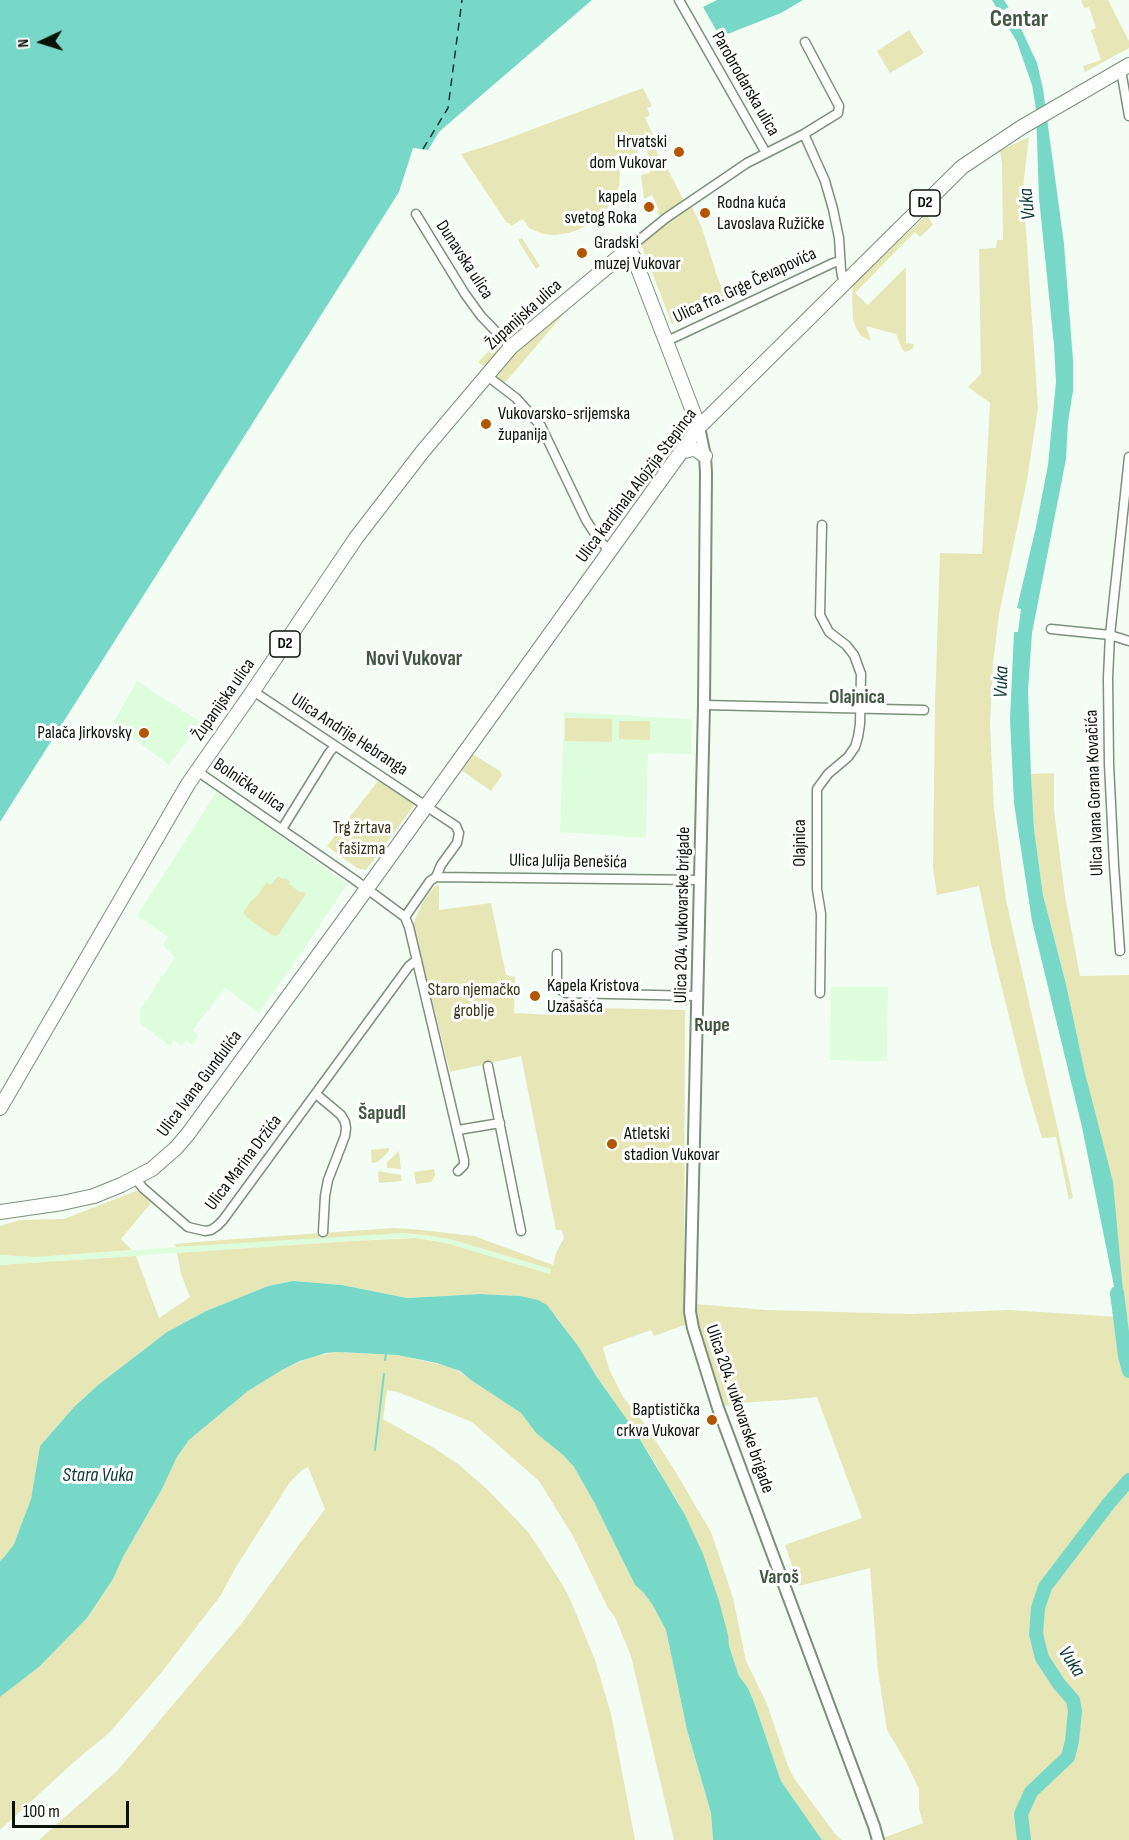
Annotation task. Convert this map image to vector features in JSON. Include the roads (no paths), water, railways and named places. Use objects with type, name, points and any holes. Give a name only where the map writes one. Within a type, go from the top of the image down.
[{"type":"main road","name":"Ulica kardinala Alojzija Stepinca","points":[[427,806],[699,428],[955,174],[1022,127],[1125,67]]},
{"type":"main road","points":[[629,251],[634,258],[699,428]]},
{"type":"main road","name":"Županijska ulica","points":[[0,1108],[197,771],[356,538],[511,347],[623,253],[629,251]]},
{"type":"main road","points":[[681,452],[692,449],[705,456]]},
{"type":"main road","name":"D2","points":[[366,889],[427,806]]},
{"type":"main road","name":"Ulica Ivana Gundulića","points":[[0,1212],[76,1201],[105,1192],[135,1178],[165,1159],[188,1134],[366,889]]},
{"type":"street","name":"Parobrodarska ulica","points":[[679,0],[766,153]]},
{"type":"street","points":[[629,251],[634,244],[666,218],[747,163],[836,116],[839,106],[805,42]]},
{"type":"street","points":[[1125,67],[1129,116]]},
{"type":"street","points":[[804,134],[825,182],[833,209],[839,238],[842,276],[846,282]]},
{"type":"street","name":"Dunavska ulica","points":[[416,214],[470,302],[511,347]]},
{"type":"street","name":"Ulica fra. Grge Čevapovića","points":[[665,342],[840,261]]},
{"type":"street","points":[[486,375],[516,398],[541,426],[586,520],[599,540],[610,551]]},
{"type":"street","name":"Ulica 204. vukovarske brigade","points":[[699,428],[705,456],[704,705],[690,1309],[693,1328],[718,1408],[878,1840]]},
{"type":"street","name":"Ulica Ivana Gorana Kovačića","points":[[1120,951],[1109,764],[1108,678],[1110,635],[1129,457]]},
{"type":"street","name":"Olajnica","points":[[820,993],[821,914],[817,889],[817,789],[828,774],[848,757],[855,747],[861,709],[859,664],[846,645],[829,632],[820,615],[822,525]]},
{"type":"street","points":[[1051,629],[1110,635],[1129,641]]},
{"type":"street","name":"Ulica Andrije Hebranga","points":[[253,691],[427,806]]},
{"type":"street","points":[[704,705],[924,710]]},
{"type":"street","name":"Bolnička ulica","points":[[282,829],[335,746]]},
{"type":"street","name":"Bolnička ulica","points":[[197,771],[366,889]]},
{"type":"street","points":[[405,917],[430,881],[436,877],[441,865],[457,843],[459,833],[456,826],[427,806]]},
{"type":"street","name":"Ulica Julija Benešića","points":[[436,877],[700,880]]},
{"type":"street","points":[[366,889],[405,917],[409,927],[458,1130],[464,1160],[464,1165],[458,1171]]},
{"type":"street","points":[[557,954],[557,984],[566,993],[698,996]]},
{"type":"street","name":"Ulica Marina Držića","points":[[135,1178],[143,1188],[188,1227],[199,1231],[211,1230],[223,1220],[409,966],[417,960]]},
{"type":"street","points":[[488,1066],[521,1231]]},
{"type":"street","points":[[316,1094],[341,1115],[346,1128],[328,1180],[323,1232]]},
{"type":"street","points":[[458,1130],[500,1123]]},
{"type":"water","points":[[0,0],[592,0],[439,132],[428,150],[413,148],[399,192],[0,822]]},
{"type":"water","points":[[717,0],[803,0],[781,13],[720,37],[703,7]]},
{"type":"water","points":[[992,0],[1004,0],[1018,22],[1037,63],[1043,89],[1064,244],[1073,360],[1073,391],[1066,459],[1032,633],[1028,691],[1031,774],[1034,829],[1043,895],[1113,1182],[1123,1291],[1119,1311],[1082,1127],[1032,921],[1014,803],[1010,719],[1014,632],[1018,632],[1021,609],[1017,608],[1048,465],[1056,382],[1039,198],[1036,109],[1032,85],[1017,42]]},
{"type":"water","name":"Stara Vuka","points":[[293,1281],[342,1285],[407,1298],[480,1294],[520,1296],[538,1300],[547,1305],[578,1346],[635,1431],[685,1515],[703,1554],[719,1601],[729,1646],[739,1676],[754,1702],[781,1781],[822,1840],[713,1840],[711,1813],[687,1730],[666,1630],[652,1604],[635,1585],[574,1467],[536,1433],[521,1413],[460,1371],[437,1363],[397,1355],[338,1352],[300,1361],[248,1391],[189,1440],[177,1457],[113,1579],[87,1618],[39,1667],[0,1697],[0,1561],[14,1544],[31,1499],[40,1446],[74,1407],[98,1385],[167,1332],[206,1311],[268,1286]]},
{"type":"waterway","name":"Vuka","points":[[1117,1293],[1129,1371]]},
{"type":"waterway","points":[[385,1360],[386,1354]]},
{"type":"waterway","points":[[375,1450],[384,1374]]},
{"type":"waterway","name":"Vuka","points":[[1024,1840],[1021,1814],[1031,1792],[1068,1757],[1075,1711],[1073,1700],[1042,1658],[1036,1634],[1038,1608],[1045,1587],[1129,1480]]},
{"type":"place","name":"Hrvatski dom Vukovar","points":[[679,152]]},
{"type":"place","name":"kapela svetog Roka","points":[[649,207]]},
{"type":"place","name":"Rodna kuća Lavoslava Ružičke","points":[[705,213]]},
{"type":"place","name":"Gradski muzej Vukovar","points":[[582,253]]},
{"type":"place","name":"Vukovarsko-srijemska županija","points":[[486,424]]},
{"type":"place","name":"Palača Jirkovsky","points":[[144,733]]},
{"type":"place","name":"Kapela Kristova Uzašašća","points":[[535,996]]},
{"type":"place","name":"Atletski stadion Vukovar","points":[[612,1144]]},
{"type":"place","name":"Baptistička crkva Vukovar","points":[[712,1420]]},
{"type":"district","name":"Centar","points":[[1019,20]]},
{"type":"district","name":"Novi Vukovar","points":[[414,660]]},
{"type":"district","name":"Olajnica","points":[[857,698]]},
{"type":"district","name":"Rupe","points":[[712,1026]]},
{"type":"district","name":"Šapudl","points":[[382,1114]]},
{"type":"district","name":"Varoš","points":[[779,1578]]},
{"type":"park label","name":"Trg žrtava fašizma","points":[[362,838]]},
{"type":"park label","name":"Staro njemačko groblje","points":[[474,1000]]}]
